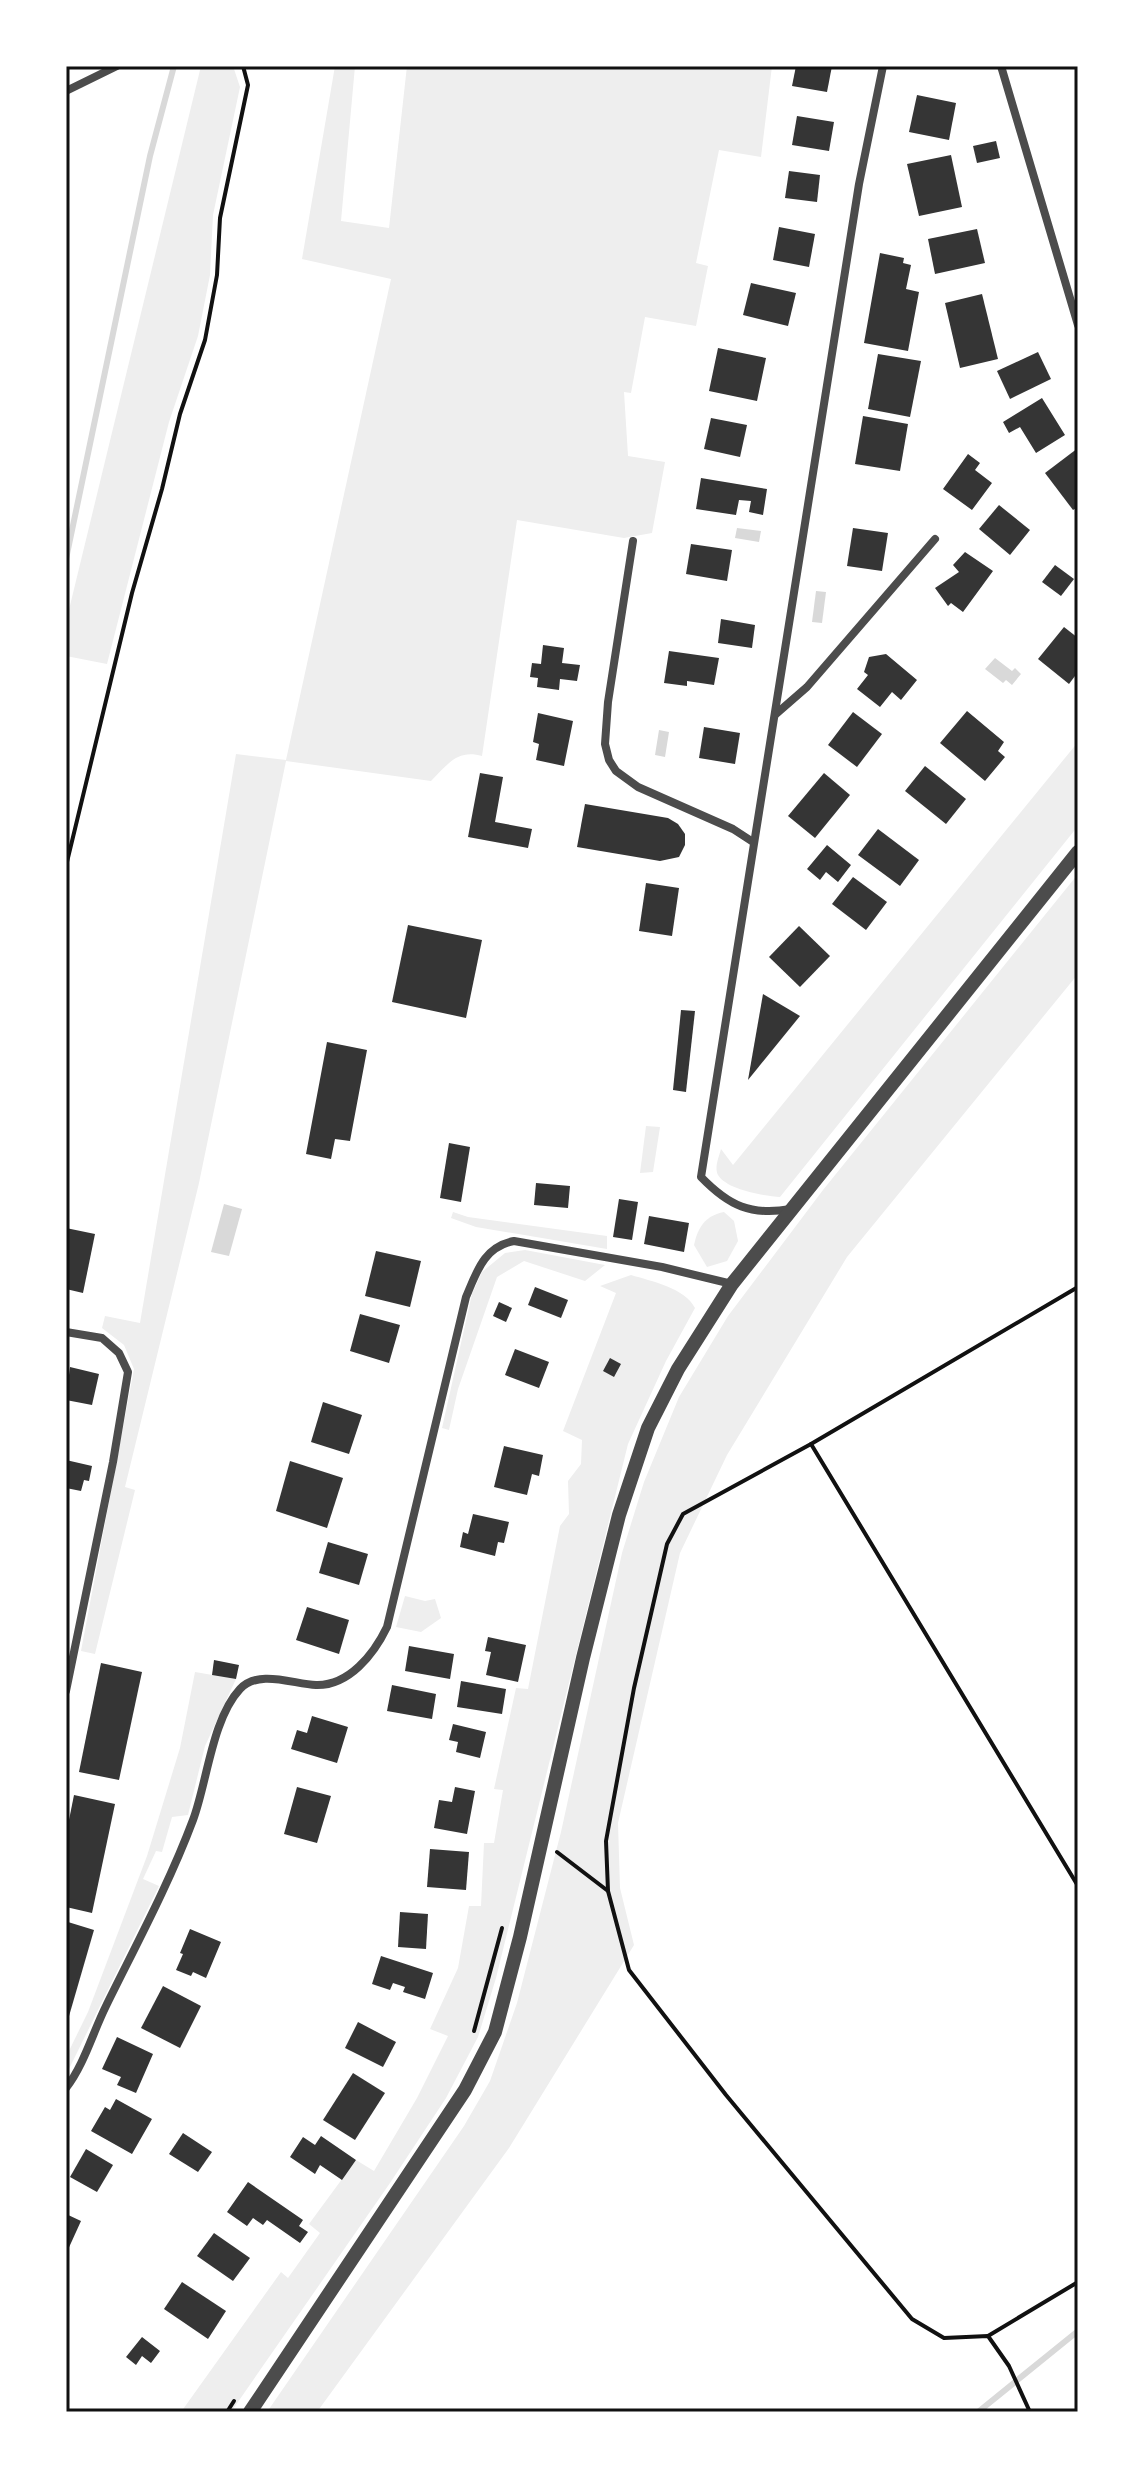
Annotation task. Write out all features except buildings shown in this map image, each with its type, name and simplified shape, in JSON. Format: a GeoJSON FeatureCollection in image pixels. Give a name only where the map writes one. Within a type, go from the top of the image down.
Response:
{"type":"FeatureCollection","features":[{"type":"Feature","properties":{"kind":"street"},"geometry":{"type":"LineString","coordinates":[[66,91],[117,66]]}},
{"type":"Feature","properties":{"kind":"street"},"geometry":{"type":"LineString","coordinates":[[792,1209],[775,1212],[742,1209],[727,1202],[701,1177],[859,184],[883,66]]}},
{"type":"Feature","properties":{"kind":"street"},"geometry":{"type":"LineString","coordinates":[[1001,66],[1078,325]]}},
{"type":"Feature","properties":{"kind":"street"},"geometry":{"type":"LineString","coordinates":[[775,714],[807,687],[935,539]]}},
{"type":"Feature","properties":{"kind":"street"},"geometry":{"type":"LineString","coordinates":[[633,541],[608,702],[605,744],[609,760],[616,771],[638,787],[733,829],[753,842]]}},
{"type":"Feature","properties":{"kind":"street"},"geometry":{"type":"LineString","coordinates":[[250,2412],[398,2193],[483,2060],[504,2001],[587,1643],[632,1472],[648,1428],[678,1369],[732,1284],[1078,852]]}},
{"type":"Feature","properties":{"kind":"street"},"geometry":{"type":"LineString","coordinates":[[66,2088],[165,1888],[195,1817],[212,1746],[240,1688],[256,1680],[277,1679],[318,1685],[342,1679],[364,1662],[387,1627],[466,1297],[487,1253],[499,1244],[514,1241],[662,1267],[732,1284]]}},
{"type":"Feature","properties":{"kind":"street"},"geometry":{"type":"LineString","coordinates":[[66,1332],[102,1338],[119,1353],[128,1372],[113,1462],[66,1691]]}},
{"type":"Feature","properties":{"kind":"path"},"geometry":{"type":"LineString","coordinates":[[66,866],[132,593],[180,414],[205,340],[217,275],[220,218],[248,85],[243,66]]}},
{"type":"Feature","properties":{"kind":"path"},"geometry":{"type":"LineString","coordinates":[[1078,1287],[811,1444],[683,1514],[667,1544],[634,1688],[606,1841],[608,1891],[629,1970],[829,2223],[912,2319],[944,2338],[988,2336],[1078,2282]]}},
{"type":"Feature","properties":{"kind":"path"},"geometry":{"type":"LineString","coordinates":[[811,1444],[1078,1886]]}},
{"type":"Feature","properties":{"kind":"path"},"geometry":{"type":"LineString","coordinates":[[542,1841],[608,1891]]}},
{"type":"Feature","properties":{"kind":"path"},"geometry":{"type":"LineString","coordinates":[[473,2034],[505,1914]]}},
{"type":"Feature","properties":{"kind":"path"},"geometry":{"type":"LineString","coordinates":[[988,2336],[1011,2372],[1030,2412]]}},
{"type":"Feature","properties":{"kind":"path"},"geometry":{"type":"LineString","coordinates":[[227,2412],[234,2401]]}},
{"type":"Feature","properties":{"kind":"shaded area"},"geometry":{"type":"Polygon","coordinates":[[[201,66],[233,66],[240,87],[213,215],[210,275],[198,336],[169,422],[107,664],[66,656],[66,622],[201,66]]]}},
{"type":"Feature","properties":{"kind":"shaded area"},"geometry":{"type":"Polygon","coordinates":[[[335,66],[355,66],[341,221],[389,228],[407,66],[772,66],[761,157],[719,150],[696,263],[708,266],[696,326],[645,317],[631,393],[624,392],[628,456],[665,462],[652,533],[624,538],[517,520],[482,756],[459,757],[431,781],[286,761],[199,1183],[125,1487],[135,1490],[95,1654],[81,1651],[134,1369],[124,1345],[102,1328],[105,1316],[140,1323],[236,754],[286,760],[391,279],[302,259],[335,66]]]}},
{"type":"Feature","properties":{"kind":"shaded area"},"geometry":{"type":"Polygon","coordinates":[[[737,528],[761,531],[759,542],[735,538],[737,528]]]}},
{"type":"Feature","properties":{"kind":"shaded area"},"geometry":{"type":"Polygon","coordinates":[[[816,591],[826,592],[822,623],[812,622],[816,591]]]}},
{"type":"Feature","properties":{"kind":"shaded area"},"geometry":{"type":"Polygon","coordinates":[[[995,658],[1021,674],[1012,685],[1006,680],[1003,683],[985,669],[995,658]]]}},
{"type":"Feature","properties":{"kind":"shaded area"},"geometry":{"type":"Polygon","coordinates":[[[659,730],[669,732],[665,757],[655,755],[659,730]]]}},
{"type":"Feature","properties":{"kind":"shaded area"},"geometry":{"type":"Polygon","coordinates":[[[1078,742],[1078,826],[780,1197],[729,1185],[716,1169],[721,1149],[733,1165],[1078,742]]]}},
{"type":"Feature","properties":{"kind":"shaded area"},"geometry":{"type":"Polygon","coordinates":[[[1078,874],[1078,974],[847,1257],[727,1455],[680,1553],[618,1823],[620,1888],[634,1945],[509,2148],[317,2412],[267,2412],[464,2126],[490,2081],[517,2003],[561,1832],[622,1553],[644,1482],[679,1397],[728,1316],[823,1190],[1078,874]]]}},
{"type":"Feature","properties":{"kind":"shaded area"},"geometry":{"type":"Polygon","coordinates":[[[646,1126],[660,1127],[653,1172],[640,1173],[646,1126]]]}},
{"type":"Feature","properties":{"kind":"shaded area"},"geometry":{"type":"Polygon","coordinates":[[[224,1204],[242,1209],[229,1256],[211,1252],[224,1204]]]}},
{"type":"Feature","properties":{"kind":"shaded area"},"geometry":{"type":"Polygon","coordinates":[[[453,1212],[468,1217],[607,1236],[607,1249],[476,1227],[451,1218],[453,1212]]]}},
{"type":"Feature","properties":{"kind":"shaded area"},"geometry":{"type":"Polygon","coordinates":[[[724,1212],[734,1221],[738,1241],[727,1261],[707,1267],[694,1245],[707,1219],[724,1212]]]}},
{"type":"Feature","properties":{"kind":"shaded area"},"geometry":{"type":"Polygon","coordinates":[[[525,1250],[605,1265],[585,1281],[524,1261],[497,1277],[458,1389],[449,1430],[442,1428],[472,1294],[482,1272],[505,1253],[525,1250]]]}},
{"type":"Feature","properties":{"kind":"shaded area"},"geometry":{"type":"Polygon","coordinates":[[[631,1275],[676,1290],[695,1308],[666,1361],[628,1444],[496,1978],[478,2037],[446,2098],[231,2412],[181,2412],[281,2272],[288,2278],[320,2233],[309,2224],[356,2160],[374,2171],[417,2098],[448,2036],[430,2029],[458,1968],[469,1906],[481,1906],[484,1843],[494,1843],[503,1790],[494,1789],[516,1688],[528,1689],[560,1526],[569,1514],[568,1481],[581,1464],[582,1440],[563,1431],[616,1293],[600,1286],[631,1275]]]}},
{"type":"Feature","properties":{"kind":"shaded area"},"geometry":{"type":"Polygon","coordinates":[[[405,1596],[425,1601],[435,1599],[441,1618],[421,1632],[396,1627],[405,1596]]]}},
{"type":"Feature","properties":{"kind":"shaded area"},"geometry":{"type":"Polygon","coordinates":[[[195,1672],[236,1679],[205,1746],[188,1815],[172,1817],[162,1852],[156,1851],[143,1879],[159,1886],[66,2075],[66,2057],[88,2012],[147,1856],[180,1748],[195,1672]]]}},
{"type":"Feature","properties":{"kind":"waterway"},"geometry":{"type":"LineString","coordinates":[[66,559],[150,156],[174,66]]}},
{"type":"Feature","properties":{"kind":"waterway"},"geometry":{"type":"LineString","coordinates":[[978,2412],[1078,2331]]}}]}
